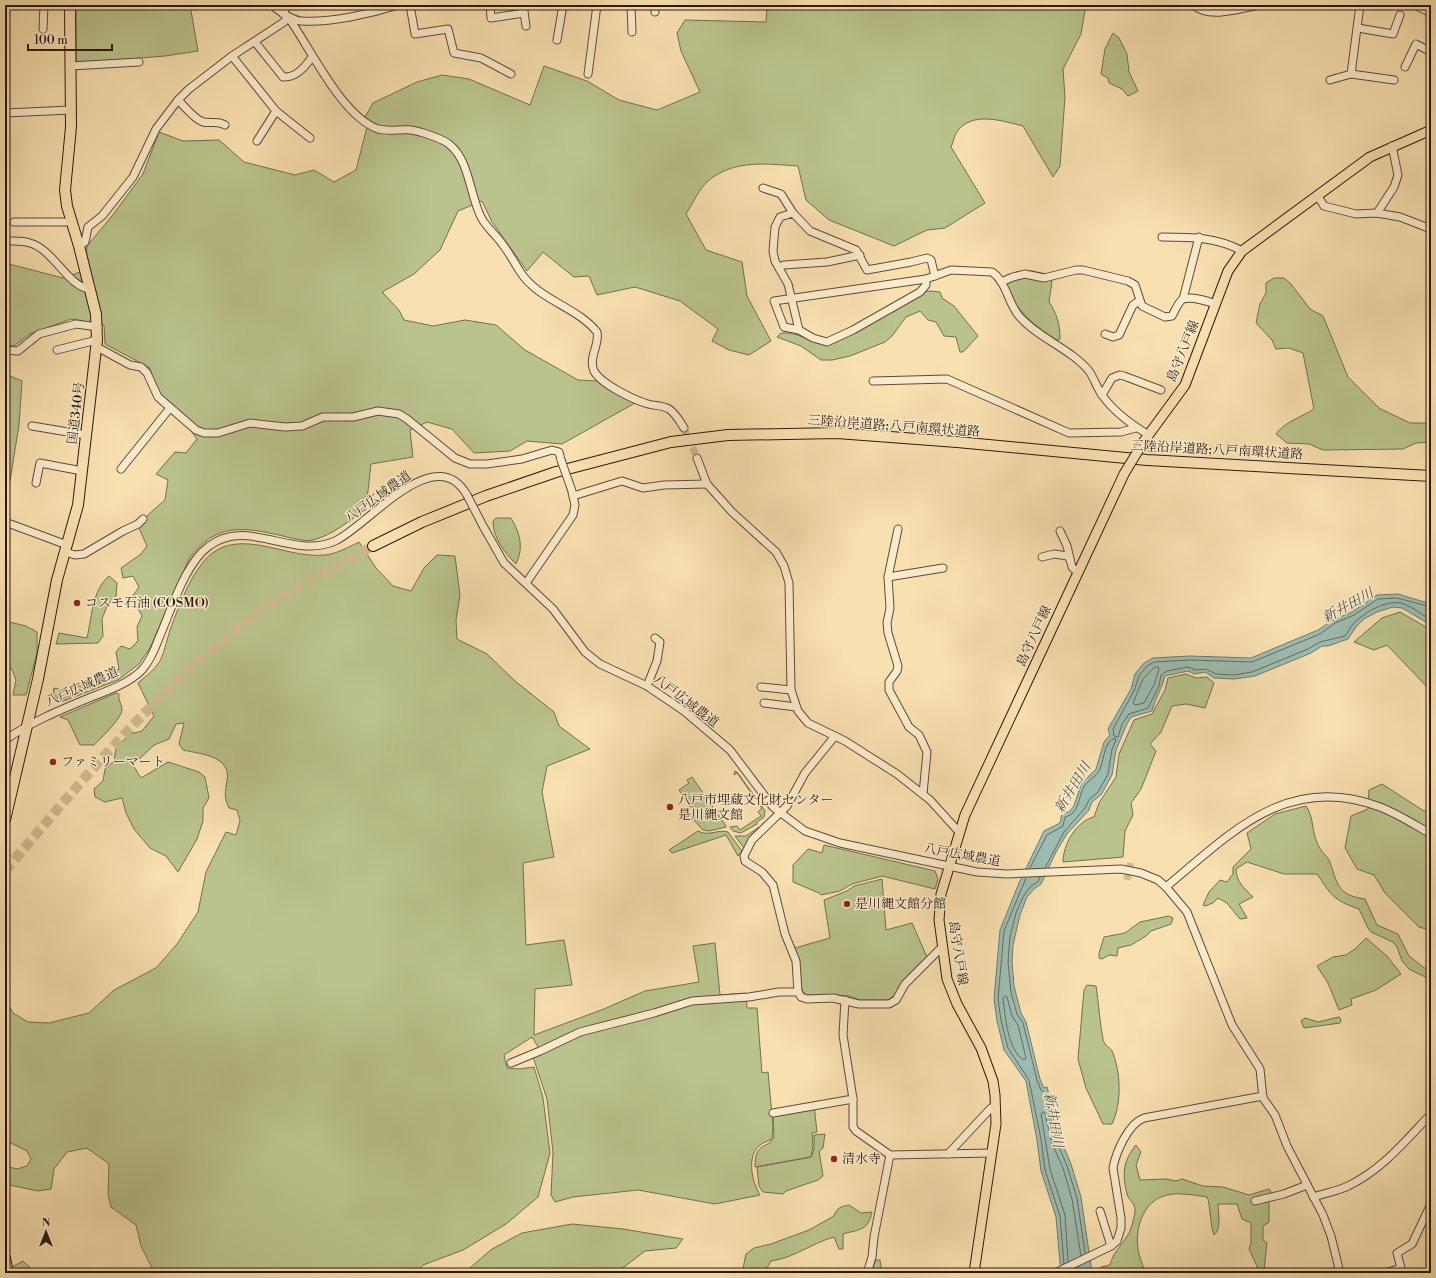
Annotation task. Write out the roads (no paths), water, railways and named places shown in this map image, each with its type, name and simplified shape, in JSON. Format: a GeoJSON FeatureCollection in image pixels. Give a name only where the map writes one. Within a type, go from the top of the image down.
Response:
{"type":"FeatureCollection","features":[{"type":"Feature","properties":{"kind":"highway","name":"国道340号"},"geometry":{"type":"LineString","coordinates":[[5,820],[29,724],[57,580],[74,523],[82,471],[97,344],[98,327],[79,246],[71,222],[65,190],[71,110],[70,5]]}},
{"type":"Feature","properties":{"kind":"highway","name":"三陸沿岸道路;八戸南環状道路"},"geometry":{"type":"LineString","coordinates":[[373,546],[422,522],[486,496],[556,472],[671,442],[728,435],[774,433],[845,433],[1147,460],[1431,476]]}},
{"type":"Feature","properties":{"kind":"highway"},"geometry":{"type":"LineString","coordinates":[[5,1258],[8,1273]]}},
{"type":"Feature","properties":{"kind":"main road","name":"島守八戸線"},"geometry":{"type":"LineString","coordinates":[[974,1273],[992,1153],[996,1107],[993,1081],[988,1065],[981,1048],[952,993],[947,979],[942,947],[939,906],[941,894],[965,815],[1124,474],[1146,438],[1185,385],[1228,271],[1242,251],[1370,157],[1392,146],[1423,135],[1431,130]]}},
{"type":"Feature","properties":{"kind":"street"},"geometry":{"type":"LineString","coordinates":[[43,29],[44,5]]}},
{"type":"Feature","properties":{"kind":"street"},"geometry":{"type":"LineString","coordinates":[[271,5],[286,15],[300,21],[363,14],[398,5]]}},
{"type":"Feature","properties":{"kind":"street"},"geometry":{"type":"LineString","coordinates":[[79,246],[85,242],[88,228],[109,209],[133,177],[156,129],[178,100],[189,89],[232,56],[284,22],[287,5]]}},
{"type":"Feature","properties":{"kind":"street"},"geometry":{"type":"LineString","coordinates":[[363,5],[363,14]]}},
{"type":"Feature","properties":{"kind":"street"},"geometry":{"type":"LineString","coordinates":[[410,5],[415,34],[448,29],[454,52],[481,58],[511,74]]}},
{"type":"Feature","properties":{"kind":"street"},"geometry":{"type":"LineString","coordinates":[[490,5],[492,18],[524,9],[526,26]]}},
{"type":"Feature","properties":{"kind":"street"},"geometry":{"type":"LineString","coordinates":[[557,40],[563,5]]}},
{"type":"Feature","properties":{"kind":"street"},"geometry":{"type":"LineString","coordinates":[[588,74],[597,5]]}},
{"type":"Feature","properties":{"kind":"street"},"geometry":{"type":"LineString","coordinates":[[631,5],[632,32]]}},
{"type":"Feature","properties":{"kind":"street"},"geometry":{"type":"LineString","coordinates":[[1193,5],[1204,12],[1213,12],[1258,5]]}},
{"type":"Feature","properties":{"kind":"street"},"geometry":{"type":"LineString","coordinates":[[1351,74],[1360,5]]}},
{"type":"Feature","properties":{"kind":"street"},"geometry":{"type":"LineString","coordinates":[[1415,5],[1431,13]]}},
{"type":"Feature","properties":{"kind":"street"},"geometry":{"type":"LineString","coordinates":[[286,15],[312,57],[339,95],[362,120],[377,128],[389,131],[411,130],[449,144],[460,158],[483,220],[503,245],[522,275],[530,285],[582,319],[597,332],[598,335],[593,356],[594,371],[604,381],[631,397],[650,405],[667,408],[674,413],[684,428]]}},
{"type":"Feature","properties":{"kind":"street"},"geometry":{"type":"LineString","coordinates":[[1358,28],[1393,34],[1400,15]]}},
{"type":"Feature","properties":{"kind":"street"},"geometry":{"type":"LineString","coordinates":[[255,42],[283,78],[292,76],[306,66],[312,57]]}},
{"type":"Feature","properties":{"kind":"street"},"geometry":{"type":"LineString","coordinates":[[1404,67],[1416,44],[1431,52]]}},
{"type":"Feature","properties":{"kind":"street"},"geometry":{"type":"LineString","coordinates":[[232,56],[276,111],[310,138]]}},
{"type":"Feature","properties":{"kind":"street"},"geometry":{"type":"LineString","coordinates":[[71,66],[139,62]]}},
{"type":"Feature","properties":{"kind":"street"},"geometry":{"type":"LineString","coordinates":[[1330,80],[1351,74],[1394,80]]}},
{"type":"Feature","properties":{"kind":"street"},"geometry":{"type":"LineString","coordinates":[[178,100],[202,121],[218,121],[225,125]]}},
{"type":"Feature","properties":{"kind":"street"},"geometry":{"type":"LineString","coordinates":[[5,113],[71,110]]}},
{"type":"Feature","properties":{"kind":"street"},"geometry":{"type":"LineString","coordinates":[[257,141],[276,111]]}},
{"type":"Feature","properties":{"kind":"street"},"geometry":{"type":"LineString","coordinates":[[1377,213],[1394,187],[1398,175],[1392,146]]}},
{"type":"Feature","properties":{"kind":"street"},"geometry":{"type":"LineString","coordinates":[[762,188],[781,194],[793,213],[810,231],[856,250],[867,270],[927,258],[931,260],[935,276]]}},
{"type":"Feature","properties":{"kind":"street"},"geometry":{"type":"LineString","coordinates":[[1317,195],[1324,206],[1356,214],[1377,213],[1400,217],[1431,229]]}},
{"type":"Feature","properties":{"kind":"street"},"geometry":{"type":"LineString","coordinates":[[793,213],[780,217],[775,227],[773,250],[779,267],[788,284],[799,330]]}},
{"type":"Feature","properties":{"kind":"street"},"geometry":{"type":"LineString","coordinates":[[14,222],[71,222]]}},
{"type":"Feature","properties":{"kind":"street"},"geometry":{"type":"LineString","coordinates":[[1162,236],[1199,238],[1225,243],[1242,251]]}},
{"type":"Feature","properties":{"kind":"street"},"geometry":{"type":"LineString","coordinates":[[1001,282],[1013,276],[1025,274],[1044,278],[1076,270],[1083,270],[1128,280],[1135,285],[1139,301],[1146,308],[1168,317],[1172,316],[1183,299],[1199,238]]}},
{"type":"Feature","properties":{"kind":"street"},"geometry":{"type":"LineString","coordinates":[[5,241],[23,241],[37,246],[45,251],[77,284],[84,289],[90,290]]}},
{"type":"Feature","properties":{"kind":"street"},"geometry":{"type":"LineString","coordinates":[[779,267],[784,265],[827,262],[860,255]]}},
{"type":"Feature","properties":{"kind":"street"},"geometry":{"type":"LineString","coordinates":[[926,279],[926,285],[920,292],[835,339],[822,342],[799,330],[784,327],[774,303],[776,300],[926,279],[951,270],[992,272],[998,276],[1011,305],[1019,316],[1036,332],[1063,349],[1088,371],[1102,395],[1146,438]]}},
{"type":"Feature","properties":{"kind":"street"},"geometry":{"type":"LineString","coordinates":[[1183,299],[1193,299],[1216,304]]}},
{"type":"Feature","properties":{"kind":"street"},"geometry":{"type":"LineString","coordinates":[[1105,334],[1113,337],[1119,335],[1133,305],[1139,301]]}},
{"type":"Feature","properties":{"kind":"street"},"geometry":{"type":"LineString","coordinates":[[5,350],[18,351],[39,334],[76,324],[98,327]]}},
{"type":"Feature","properties":{"kind":"street"},"geometry":{"type":"LineString","coordinates":[[57,350],[97,344],[130,365],[141,367],[147,373],[158,396],[170,408],[196,430],[210,434],[223,432],[250,423],[295,427],[309,424],[323,418],[353,417],[371,412],[385,411],[399,414],[455,458],[470,464],[487,464],[522,459],[552,450],[559,452],[572,494],[574,505],[572,515],[526,583]]}},
{"type":"Feature","properties":{"kind":"street"},"geometry":{"type":"LineString","coordinates":[[1102,395],[1112,378],[1120,375],[1161,390]]}},
{"type":"Feature","properties":{"kind":"street"},"geometry":{"type":"LineString","coordinates":[[873,381],[947,379],[1069,433],[1121,432],[1136,428]]}},
{"type":"Feature","properties":{"kind":"street"},"geometry":{"type":"LineString","coordinates":[[121,469],[170,408]]}},
{"type":"Feature","properties":{"kind":"street"},"geometry":{"type":"LineString","coordinates":[[32,426],[86,434]]}},
{"type":"Feature","properties":{"kind":"street"},"geometry":{"type":"LineString","coordinates":[[697,458],[707,484],[732,512],[776,552],[784,566],[789,583],[791,690],[796,707],[801,716],[808,723],[876,759],[923,794],[959,832]]}},
{"type":"Feature","properties":{"kind":"street"},"geometry":{"type":"LineString","coordinates":[[36,483],[40,463],[82,471]]}},
{"type":"Feature","properties":{"kind":"street","name":"八戸広域農道"},"geometry":{"type":"LineString","coordinates":[[5,740],[29,724],[120,685],[142,670],[154,652],[194,562],[209,546],[218,540],[240,535],[251,536],[292,546],[324,546],[347,534],[407,487],[429,477],[439,476],[456,482],[467,495],[504,563],[553,609],[585,652],[600,664],[646,686],[684,711],[730,750],[764,797],[781,814],[801,829],[827,840],[950,867],[993,874],[1105,869],[1131,870],[1151,876],[1166,887],[1187,912],[1232,1025],[1260,1069],[1263,1096]]}},
{"type":"Feature","properties":{"kind":"street"},"geometry":{"type":"LineString","coordinates":[[572,494],[622,481],[643,488],[664,485],[707,484]]}},
{"type":"Feature","properties":{"kind":"street"},"geometry":{"type":"LineString","coordinates":[[5,522],[66,548],[75,555],[84,554],[138,524],[143,519]]}},
{"type":"Feature","properties":{"kind":"street"},"geometry":{"type":"LineString","coordinates":[[898,530],[888,577],[890,608],[888,633],[898,666],[897,671],[889,682],[889,690],[909,727],[919,735],[927,752],[923,794]]}},
{"type":"Feature","properties":{"kind":"street"},"geometry":{"type":"LineString","coordinates":[[1060,531],[1067,546],[1072,567],[1078,573]]}},
{"type":"Feature","properties":{"kind":"street"},"geometry":{"type":"LineString","coordinates":[[1042,557],[1058,554],[1068,556],[1070,560]]}},
{"type":"Feature","properties":{"kind":"street"},"geometry":{"type":"LineString","coordinates":[[888,577],[942,568]]}},
{"type":"Feature","properties":{"kind":"street"},"geometry":{"type":"LineString","coordinates":[[646,686],[654,672],[659,653],[660,642],[655,638]]}},
{"type":"Feature","properties":{"kind":"street"},"geometry":{"type":"LineString","coordinates":[[761,687],[791,690]]}},
{"type":"Feature","properties":{"kind":"street"},"geometry":{"type":"LineString","coordinates":[[764,703],[796,707]]}},
{"type":"Feature","properties":{"kind":"street"},"geometry":{"type":"LineString","coordinates":[[835,736],[809,767],[781,814],[752,840],[745,852],[744,859],[762,872],[773,885],[782,924],[796,961],[798,992],[801,997],[808,1000],[833,998],[859,1004],[889,1004],[896,1000],[905,984],[942,947]]}},
{"type":"Feature","properties":{"kind":"street"},"geometry":{"type":"LineString","coordinates":[[1166,887],[1250,819],[1280,805],[1297,800],[1312,798],[1336,798],[1368,803],[1381,808],[1431,834]]}},
{"type":"Feature","properties":{"kind":"street"},"geometry":{"type":"LineString","coordinates":[[511,1063],[540,1052],[580,1032],[654,1013],[692,1001],[750,997],[779,992],[798,992]]}},
{"type":"Feature","properties":{"kind":"street"},"geometry":{"type":"LineString","coordinates":[[845,1000],[843,1035],[853,1099],[853,1127],[890,1155],[992,1153]]}},
{"type":"Feature","properties":{"kind":"street"},"geometry":{"type":"LineString","coordinates":[[1055,1273],[1101,1252],[1118,1241],[1122,1228],[1115,1183],[1115,1161],[1134,1124],[1144,1118],[1263,1096],[1275,1115],[1287,1146],[1331,1236],[1340,1273]]}},
{"type":"Feature","properties":{"kind":"street"},"geometry":{"type":"LineString","coordinates":[[773,1113],[853,1099]]}},
{"type":"Feature","properties":{"kind":"street"},"geometry":{"type":"LineString","coordinates":[[948,1154],[991,1108],[996,1107]]}},
{"type":"Feature","properties":{"kind":"street"},"geometry":{"type":"LineString","coordinates":[[1313,1197],[1347,1187],[1367,1177],[1380,1166],[1431,1114]]}},
{"type":"Feature","properties":{"kind":"street"},"geometry":{"type":"LineString","coordinates":[[867,1273],[872,1257],[874,1236],[890,1155]]}},
{"type":"Feature","properties":{"kind":"street"},"geometry":{"type":"LineString","coordinates":[[1255,1201],[1284,1194],[1307,1185]]}},
{"type":"Feature","properties":{"kind":"street"},"geometry":{"type":"LineString","coordinates":[[1384,1273],[1400,1268],[1397,1253],[1412,1244],[1431,1204]]}},
{"type":"Feature","properties":{"kind":"street"},"geometry":{"type":"LineString","coordinates":[[1100,1211],[1111,1246]]}},
{"type":"Feature","properties":{"kind":"water","name":"新井田川"},"geometry":{"type":"Polygon","coordinates":[[[1398,594],[1431,604],[1431,625],[1402,608],[1393,607],[1377,612],[1364,619],[1356,627],[1348,639],[1328,646],[1322,646],[1311,653],[1255,676],[1234,679],[1214,678],[1205,672],[1195,674],[1188,671],[1165,676],[1152,711],[1131,717],[1126,726],[1116,750],[1112,775],[1101,795],[1092,802],[1089,810],[1067,834],[1056,852],[1041,884],[1027,897],[1020,915],[1013,945],[1012,962],[1014,986],[1021,1013],[1026,1022],[1040,1079],[1044,1088],[1047,1087],[1061,1140],[1071,1164],[1081,1197],[1092,1273],[1061,1273],[1056,1217],[1041,1171],[1026,1081],[1004,1050],[997,1021],[994,999],[1000,930],[1019,883],[1044,831],[1060,823],[1062,813],[1069,812],[1074,806],[1081,784],[1096,769],[1104,742],[1110,735],[1108,729],[1131,689],[1135,674],[1144,663],[1153,658],[1190,656],[1251,658],[1318,630],[1333,620],[1352,612],[1377,595],[1398,594]]]}},
{"type":"Feature","properties":{"kind":"tunnel"},"geometry":{"type":"LineString","coordinates":[[684,428],[697,458]]}},
{"type":"Feature","properties":{"kind":"tunnel"},"geometry":{"type":"LineString","coordinates":[[5,871],[115,744],[144,713],[205,656],[237,629],[269,606],[320,575],[373,546]]}},
{"type":"Feature","properties":{"kind":"tunnel"},"geometry":{"type":"LineString","coordinates":[[1127,880],[1131,862]]}},
{"type":"Feature","properties":{"kind":"place","name":"コスモ石油 (COSMO)"},"geometry":{"type":"Point","coordinates":[77,603]}},
{"type":"Feature","properties":{"kind":"place","name":"ファミリーマート"},"geometry":{"type":"Point","coordinates":[53,762]}},
{"type":"Feature","properties":{"kind":"place","name":"八戸市埋蔵文化財センター 是川縄文館"},"geometry":{"type":"Point","coordinates":[670,807]}},
{"type":"Feature","properties":{"kind":"place","name":"是川縄文館分館"},"geometry":{"type":"Point","coordinates":[847,904]}},
{"type":"Feature","properties":{"kind":"place","name":"清水寺"},"geometry":{"type":"Point","coordinates":[834,1159]}}]}
